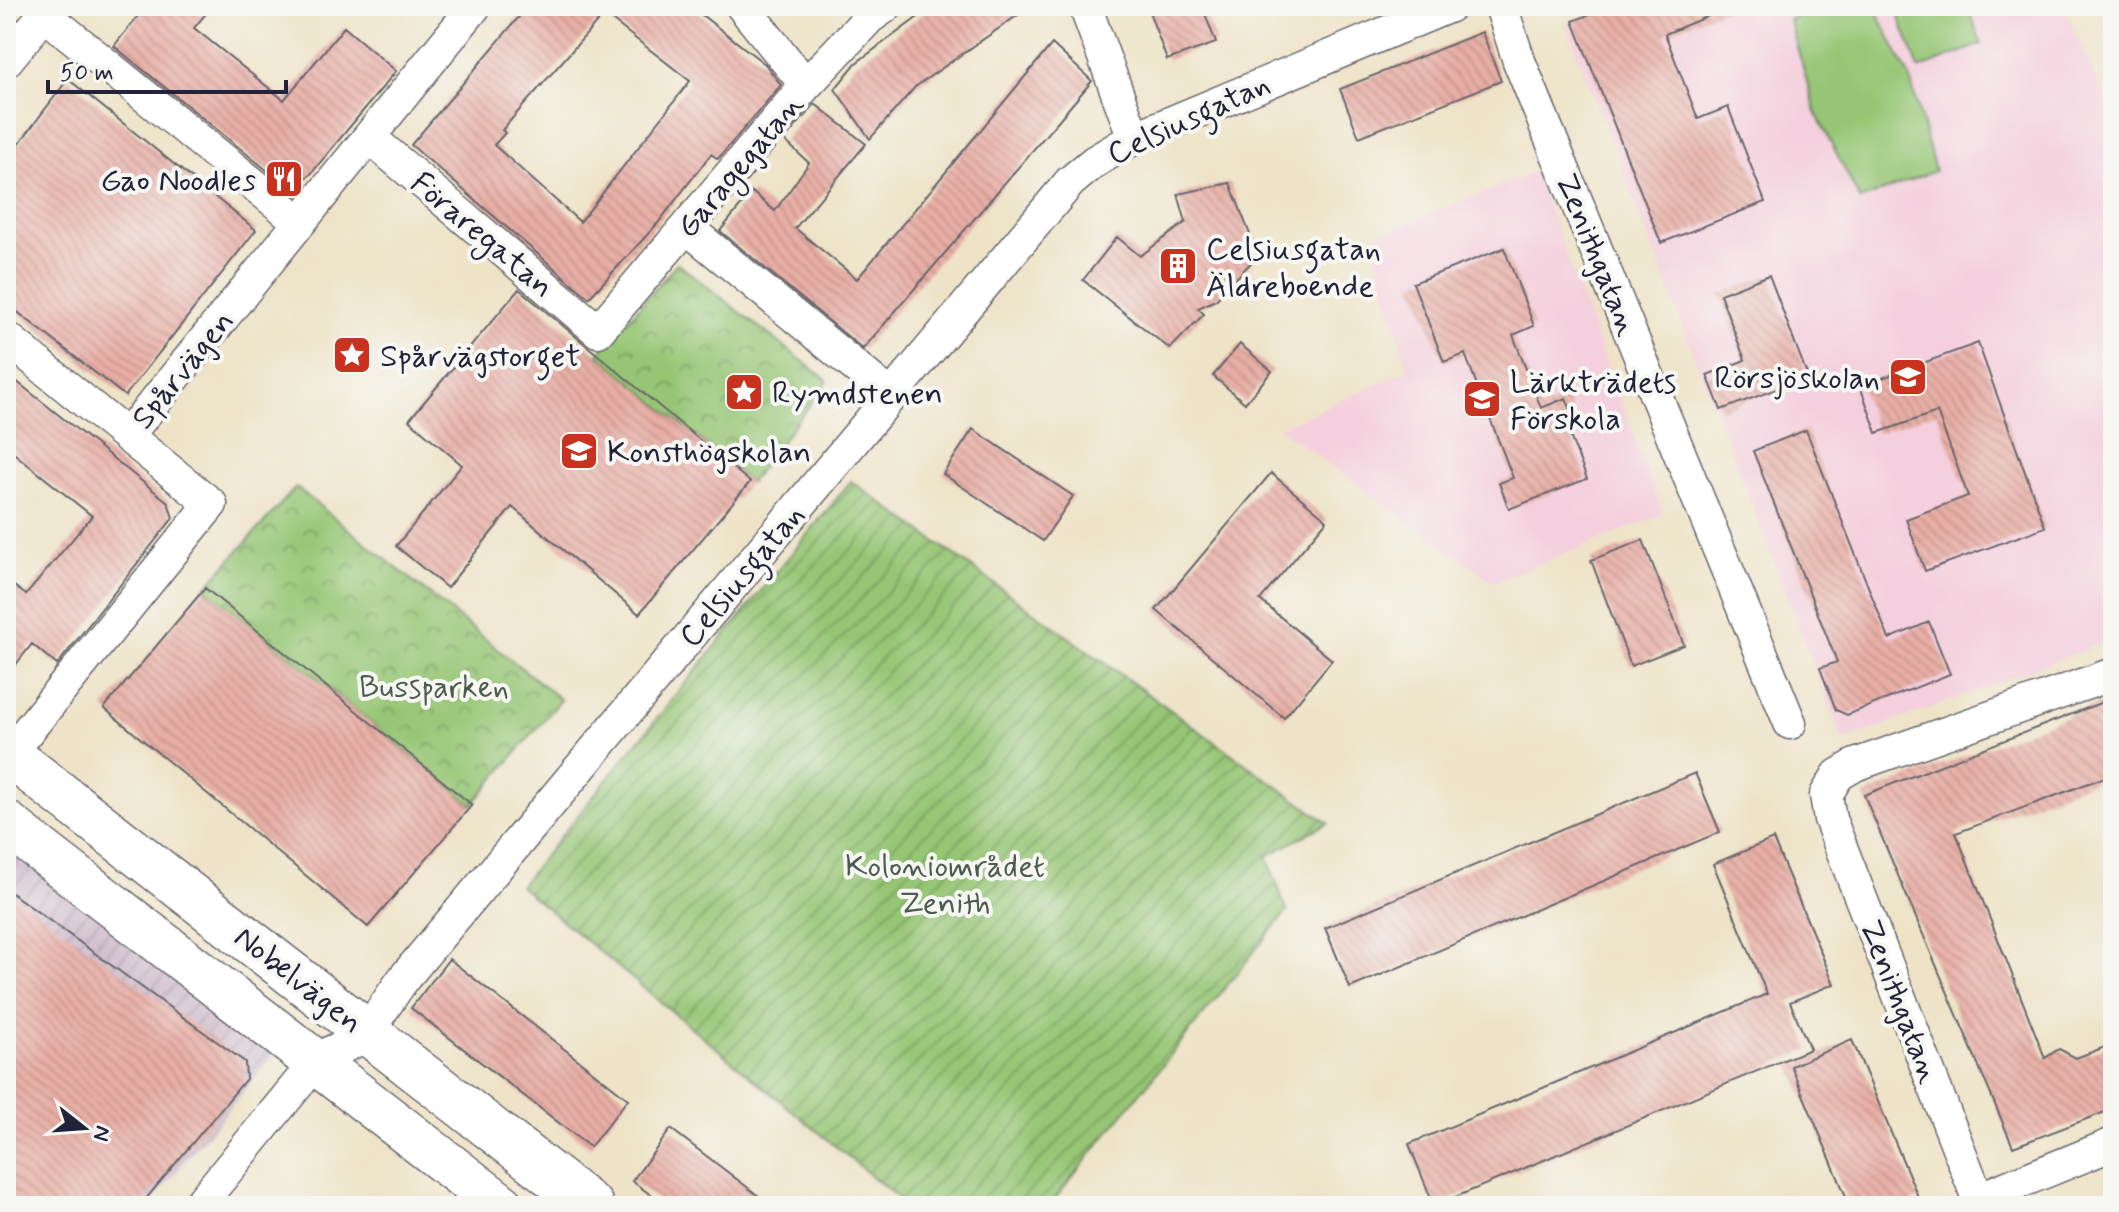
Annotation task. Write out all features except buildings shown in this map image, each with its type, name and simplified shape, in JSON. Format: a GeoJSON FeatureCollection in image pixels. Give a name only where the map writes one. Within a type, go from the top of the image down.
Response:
{"type":"FeatureCollection","features":[{"type":"Feature","properties":{"kind":"main road","name":"Nobelvägen"},"geometry":{"type":"LineString","coordinates":[[8,753],[591,1206]]}},
{"type":"Feature","properties":{"kind":"main road","name":"Nobelvägen"},"geometry":{"type":"LineString","coordinates":[[6,823],[502,1206]]}},
{"type":"Feature","properties":{"kind":"street","name":"Spårvägen"},"geometry":{"type":"LineString","coordinates":[[8,753],[211,504],[127,436],[475,6]]}},
{"type":"Feature","properties":{"kind":"street"},"geometry":{"type":"LineString","coordinates":[[742,6],[806,85]]}},
{"type":"Feature","properties":{"kind":"street","name":"Garagegatan"},"geometry":{"type":"LineString","coordinates":[[598,331],[806,85],[869,18],[886,6]]}},
{"type":"Feature","properties":{"kind":"street"},"geometry":{"type":"LineString","coordinates":[[1085,6],[1134,138]]}},
{"type":"Feature","properties":{"kind":"street","name":"Celsiusgatan"},"geometry":{"type":"LineString","coordinates":[[198,1206],[316,1062],[326,1052],[356,1041],[366,1031],[405,977],[1070,182],[1094,162],[1134,138],[1450,6]]}},
{"type":"Feature","properties":{"kind":"street","name":"Zenithgatan"},"geometry":{"type":"LineString","coordinates":[[1501,6],[1519,61],[1790,723]]}},
{"type":"Feature","properties":{"kind":"street"},"geometry":{"type":"LineString","coordinates":[[6,61],[47,10],[300,222]]}},
{"type":"Feature","properties":{"kind":"street","name":"Föraregatan"},"geometry":{"type":"LineString","coordinates":[[369,137],[598,331]]}},
{"type":"Feature","properties":{"kind":"street"},"geometry":{"type":"LineString","coordinates":[[686,227],[890,395]]}},
{"type":"Feature","properties":{"kind":"street"},"geometry":{"type":"LineString","coordinates":[[6,337],[127,436]]}},
{"type":"Feature","properties":{"kind":"street","name":"Zenithgatan"},"geometry":{"type":"LineString","coordinates":[[1980,1202],[1830,819],[1826,795],[1838,775],[1855,765],[2113,674]]}},
{"type":"Feature","properties":{"kind":"street"},"geometry":{"type":"LineString","coordinates":[[1980,1202],[2113,1144]]}},
{"type":"Feature","properties":{"kind":"shaded area","name":"Rörsjöskolan"},"geometry":{"type":"Polygon","coordinates":[[[1612,6],[2063,6],[2113,116],[2113,639],[1843,741],[1566,24],[1612,6]]]}},
{"type":"Feature","properties":{"kind":"shaded area","name":"Lärkträdets Förskola"},"geometry":{"type":"Polygon","coordinates":[[[1535,172],[1663,515],[1494,582],[1278,428],[1408,370],[1371,238],[1535,172]]]}},
{"type":"Feature","properties":{"kind":"shaded area"},"geometry":{"type":"Polygon","coordinates":[[[6,841],[278,1050],[148,1206],[6,1206],[6,841]]]}},
{"type":"Feature","properties":{"kind":"green space"},"geometry":{"type":"Polygon","coordinates":[[[1823,6],[1874,6],[1910,78],[1935,171],[1860,200],[1816,113],[1789,19],[1823,6]]]}},
{"type":"Feature","properties":{"kind":"green space"},"geometry":{"type":"Polygon","coordinates":[[[1895,6],[1967,6],[1982,44],[1919,69],[1895,6]]]}},
{"type":"Feature","properties":{"kind":"green space"},"geometry":{"type":"Polygon","coordinates":[[[677,263],[828,381],[750,482],[598,354],[677,263]]]}},
{"type":"Feature","properties":{"kind":"green space","name":"Koloniområdet Zenith"},"geometry":{"type":"Polygon","coordinates":[[[851,481],[1328,823],[1267,856],[1287,911],[1049,1206],[908,1206],[520,886],[851,481]]]}},
{"type":"Feature","properties":{"kind":"green space","name":"Bussparken"},"geometry":{"type":"Polygon","coordinates":[[[296,487],[561,700],[472,805],[205,588],[296,487]]]}},
{"type":"Feature","properties":{"kind":"place","name":"Gao Noodles"},"geometry":{"type":"Point","coordinates":[284,179]}},
{"type":"Feature","properties":{"kind":"place","name":"Celsiusgatan Äldreboende"},"geometry":{"type":"Point","coordinates":[1178,266]}},
{"type":"Feature","properties":{"kind":"place","name":"Spårvägstorget"},"geometry":{"type":"Point","coordinates":[352,355]}},
{"type":"Feature","properties":{"kind":"place","name":"Rörsjöskolan"},"geometry":{"type":"Point","coordinates":[1908,377]}},
{"type":"Feature","properties":{"kind":"place","name":"Rymdstenen"},"geometry":{"type":"Point","coordinates":[744,392]}},
{"type":"Feature","properties":{"kind":"place","name":"Lärkträdets Förskola"},"geometry":{"type":"Point","coordinates":[1482,399]}},
{"type":"Feature","properties":{"kind":"place","name":"Konsthögskolan"},"geometry":{"type":"Point","coordinates":[579,451]}}]}
